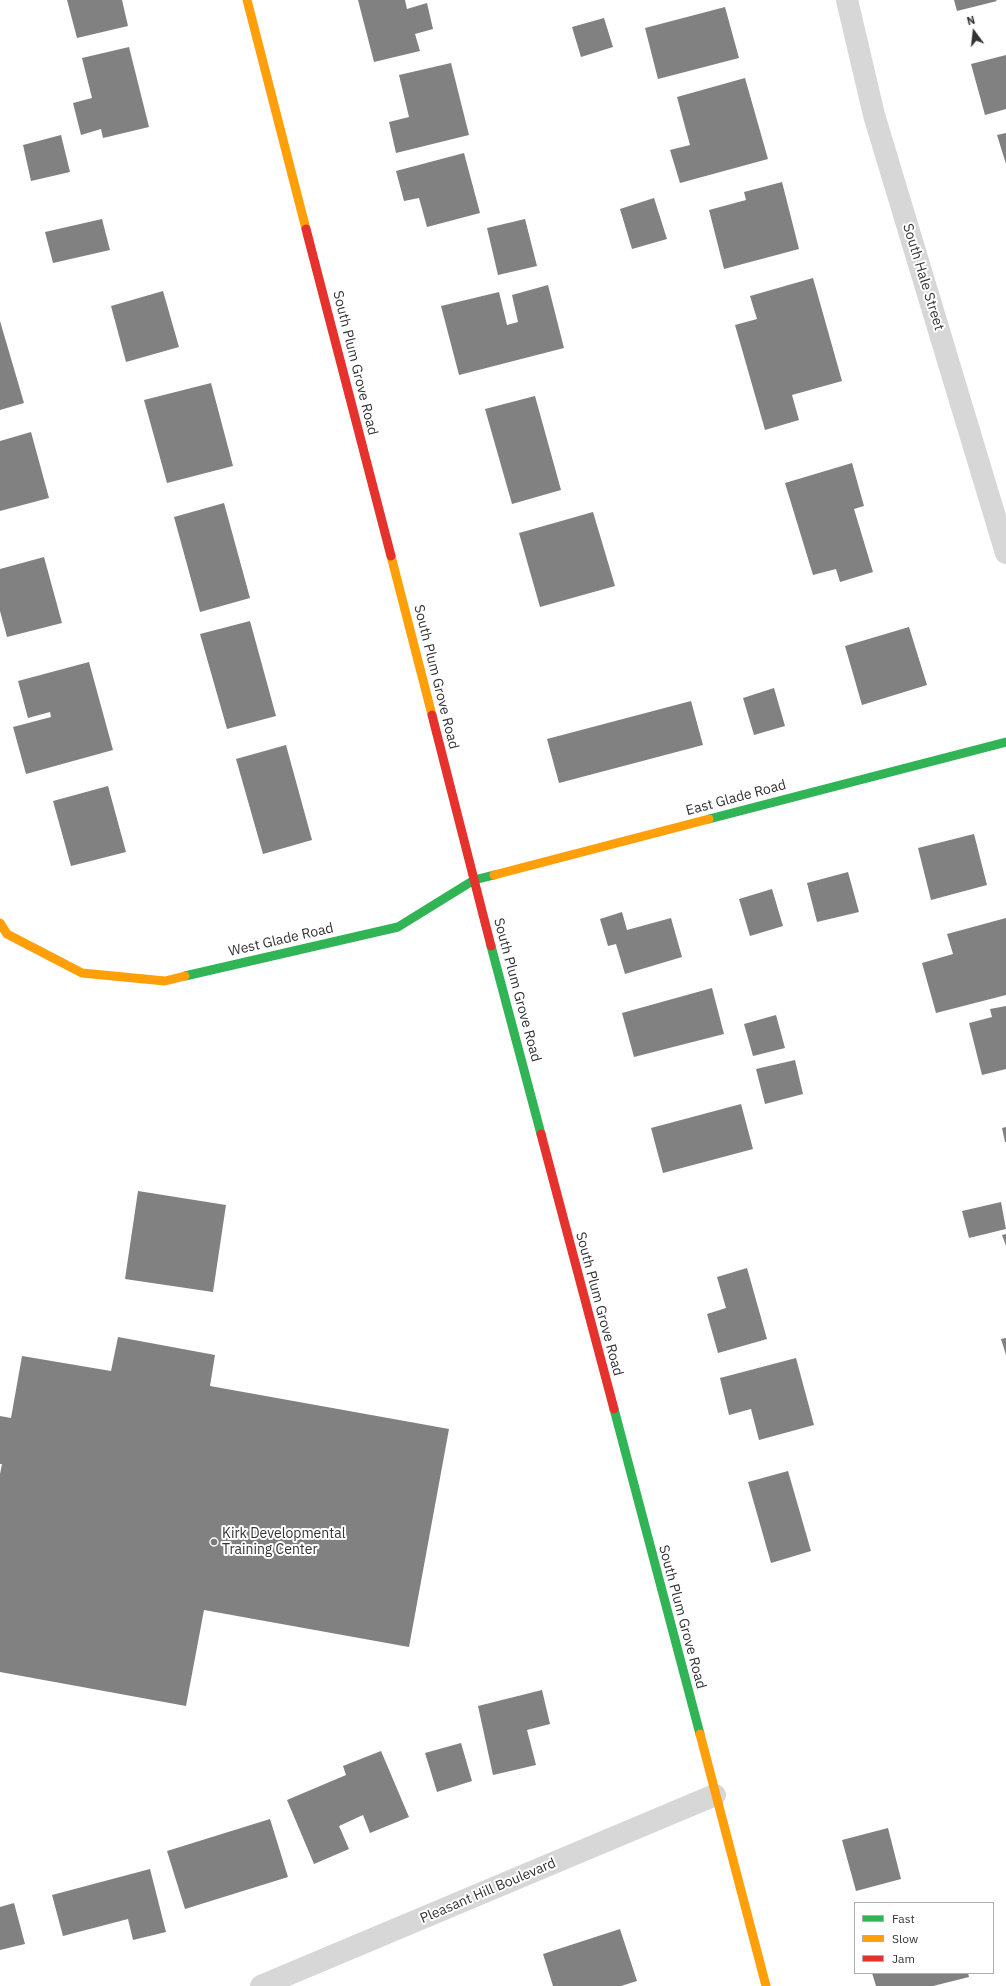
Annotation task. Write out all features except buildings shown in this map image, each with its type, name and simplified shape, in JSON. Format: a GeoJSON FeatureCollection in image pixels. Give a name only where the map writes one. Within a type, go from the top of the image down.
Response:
{"type":"FeatureCollection","features":[{"type":"Feature","properties":{"kind":"main road","name":"South Plum Grove Road"},"geometry":{"type":"LineString","coordinates":[[247,0],[474,880],[766,1986]]}},
{"type":"Feature","properties":{"kind":"main road","name":"East Glade Road"},"geometry":{"type":"LineString","coordinates":[[474,880],[1006,742]]}},
{"type":"Feature","properties":{"kind":"main road","name":"West Glade Road"},"geometry":{"type":"LineString","coordinates":[[0,923],[7,934],[82,973],[165,981],[398,927],[474,880]]}},
{"type":"Feature","properties":{"kind":"street","name":"South Hale Street"},"geometry":{"type":"LineString","coordinates":[[847,0],[874,114],[1006,553]]}},
{"type":"Feature","properties":{"kind":"street","name":"Pleasant Hill Boulevard"},"geometry":{"type":"LineString","coordinates":[[261,1986],[715,1795]]}},
{"type":"Feature","properties":{"kind":"traffic: fast"},"geometry":{"type":"LineString","coordinates":[[709,819],[1006,742]]}},
{"type":"Feature","properties":{"kind":"traffic: fast"},"geometry":{"type":"LineString","coordinates":[[185,976],[398,927],[474,880],[494,875]]}},
{"type":"Feature","properties":{"kind":"traffic: fast"},"geometry":{"type":"LineString","coordinates":[[491,946],[541,1134]]}},
{"type":"Feature","properties":{"kind":"traffic: fast"},"geometry":{"type":"LineString","coordinates":[[614,1409],[700,1734]]}},
{"type":"Feature","properties":{"kind":"traffic: slow"},"geometry":{"type":"LineString","coordinates":[[247,0],[306,229]]}},
{"type":"Feature","properties":{"kind":"traffic: slow"},"geometry":{"type":"LineString","coordinates":[[391,556],[432,715]]}},
{"type":"Feature","properties":{"kind":"traffic: slow"},"geometry":{"type":"LineString","coordinates":[[494,875],[709,819]]}},
{"type":"Feature","properties":{"kind":"traffic: slow"},"geometry":{"type":"LineString","coordinates":[[0,923],[7,934],[82,973],[165,981],[185,976]]}},
{"type":"Feature","properties":{"kind":"traffic: slow"},"geometry":{"type":"LineString","coordinates":[[700,1734],[766,1986]]}},
{"type":"Feature","properties":{"kind":"traffic: jam"},"geometry":{"type":"LineString","coordinates":[[306,229],[391,556]]}},
{"type":"Feature","properties":{"kind":"traffic: jam"},"geometry":{"type":"LineString","coordinates":[[432,715],[491,946]]}},
{"type":"Feature","properties":{"kind":"traffic: jam"},"geometry":{"type":"LineString","coordinates":[[541,1134],[614,1409]]}},
{"type":"Feature","properties":{"kind":"place","name":"Kirk Developmental Training Center"},"geometry":{"type":"Point","coordinates":[214,1542]}}]}
